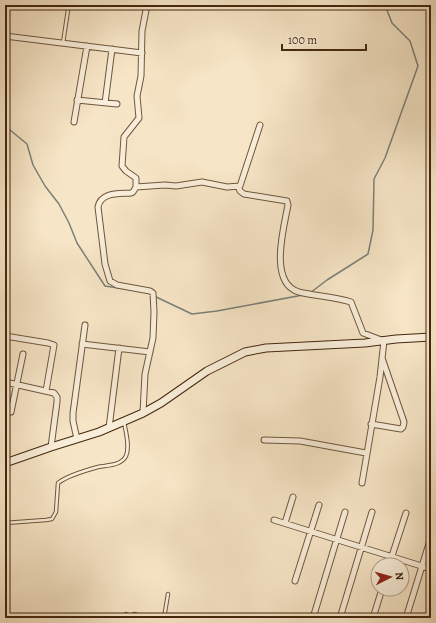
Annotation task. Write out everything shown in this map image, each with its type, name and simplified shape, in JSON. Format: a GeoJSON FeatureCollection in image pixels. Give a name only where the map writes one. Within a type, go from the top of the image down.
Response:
{"type":"FeatureCollection","features":[{"type":"Feature","properties":{"kind":"main road"},"geometry":{"type":"LineString","coordinates":[[5,463],[109,428],[142,413],[160,403],[207,371],[245,352],[266,348],[365,344],[431,337]]}},
{"type":"Feature","properties":{"kind":"street"},"geometry":{"type":"LineString","coordinates":[[142,413],[145,374],[154,325],[153,293],[150,291],[116,285],[110,281],[105,264],[98,204],[103,197],[107,195],[130,193],[133,192],[136,187],[136,178],[122,166],[124,137],[139,118],[137,96],[141,76],[142,31],[147,5]]}},
{"type":"Feature","properties":{"kind":"street"},"geometry":{"type":"LineString","coordinates":[[146,11],[151,5]]}},
{"type":"Feature","properties":{"kind":"street"},"geometry":{"type":"LineString","coordinates":[[6,36],[142,53]]}},
{"type":"Feature","properties":{"kind":"street"},"geometry":{"type":"LineString","coordinates":[[74,122],[86,46]]}},
{"type":"Feature","properties":{"kind":"street"},"geometry":{"type":"LineString","coordinates":[[105,103],[112,49]]}},
{"type":"Feature","properties":{"kind":"street"},"geometry":{"type":"LineString","coordinates":[[77,100],[117,104]]}},
{"type":"Feature","properties":{"kind":"street"},"geometry":{"type":"LineString","coordinates":[[136,187],[165,185],[176,186],[202,182],[227,187],[238,186],[242,184],[260,125]]}},
{"type":"Feature","properties":{"kind":"street"},"geometry":{"type":"LineString","coordinates":[[238,186],[244,194],[287,201],[288,205],[281,240],[280,265],[283,276],[290,286],[299,292],[351,302],[363,332],[384,341],[362,483]]}},
{"type":"Feature","properties":{"kind":"street"},"geometry":{"type":"LineString","coordinates":[[77,439],[72,421],[85,325]]}},
{"type":"Feature","properties":{"kind":"street"},"geometry":{"type":"LineString","coordinates":[[5,336],[54,345],[46,391]]}},
{"type":"Feature","properties":{"kind":"street"},"geometry":{"type":"LineString","coordinates":[[82,344],[150,352]]}},
{"type":"Feature","properties":{"kind":"street"},"geometry":{"type":"LineString","coordinates":[[109,428],[118,348]]}},
{"type":"Feature","properties":{"kind":"street"},"geometry":{"type":"LineString","coordinates":[[11,412],[23,354]]}},
{"type":"Feature","properties":{"kind":"street"},"geometry":{"type":"LineString","coordinates":[[371,424],[401,429],[404,422],[382,358]]}},
{"type":"Feature","properties":{"kind":"street"},"geometry":{"type":"LineString","coordinates":[[5,382],[54,393],[57,397],[51,447]]}},
{"type":"Feature","properties":{"kind":"street"},"geometry":{"type":"LineString","coordinates":[[264,440],[300,441],[366,453]]}},
{"type":"Feature","properties":{"kind":"street"},"geometry":{"type":"LineString","coordinates":[[285,523],[293,497]]}},
{"type":"Feature","properties":{"kind":"street"},"geometry":{"type":"LineString","coordinates":[[295,581],[319,505]]}},
{"type":"Feature","properties":{"kind":"street"},"geometry":{"type":"LineString","coordinates":[[313,618],[345,512]]}},
{"type":"Feature","properties":{"kind":"street"},"geometry":{"type":"LineString","coordinates":[[340,618],[372,512]]}},
{"type":"Feature","properties":{"kind":"street"},"geometry":{"type":"LineString","coordinates":[[274,520],[391,557],[406,513]]}},
{"type":"Feature","properties":{"kind":"street"},"geometry":{"type":"LineString","coordinates":[[406,618],[431,537]]}},
{"type":"Feature","properties":{"kind":"street"},"geometry":{"type":"LineString","coordinates":[[410,563],[431,569]]}},
{"type":"Feature","properties":{"kind":"street"},"geometry":{"type":"LineString","coordinates":[[373,618],[380,597]]}},
{"type":"Feature","properties":{"kind":"lane"},"geometry":{"type":"LineString","coordinates":[[63,43],[68,10],[66,5]]}},
{"type":"Feature","properties":{"kind":"lane"},"geometry":{"type":"LineString","coordinates":[[5,51],[6,36]]}},
{"type":"Feature","properties":{"kind":"lane"},"geometry":{"type":"LineString","coordinates":[[5,523],[52,519],[56,512],[58,483],[98,467],[122,461],[127,454],[124,421]]}},
{"type":"Feature","properties":{"kind":"lane"},"geometry":{"type":"LineString","coordinates":[[164,618],[168,594]]}},
{"type":"Feature","properties":{"kind":"lane"},"geometry":{"type":"LineString","coordinates":[[120,618],[126,614]]}},
{"type":"Feature","properties":{"kind":"lane"},"geometry":{"type":"LineString","coordinates":[[134,614],[142,618]]}},
{"type":"Feature","properties":{"kind":"waterway"},"geometry":{"type":"LineString","coordinates":[[310,293],[327,280],[368,254],[373,230],[374,179],[385,158],[418,66],[410,41],[392,23],[385,5]]}},
{"type":"Feature","properties":{"kind":"waterway"},"geometry":{"type":"LineString","coordinates":[[5,129],[10,130],[27,144],[33,165],[45,186],[59,204],[77,243],[105,286],[132,290]]}},
{"type":"Feature","properties":{"kind":"waterway"},"geometry":{"type":"LineString","coordinates":[[154,296],[192,314],[217,311],[303,295]]}}]}
